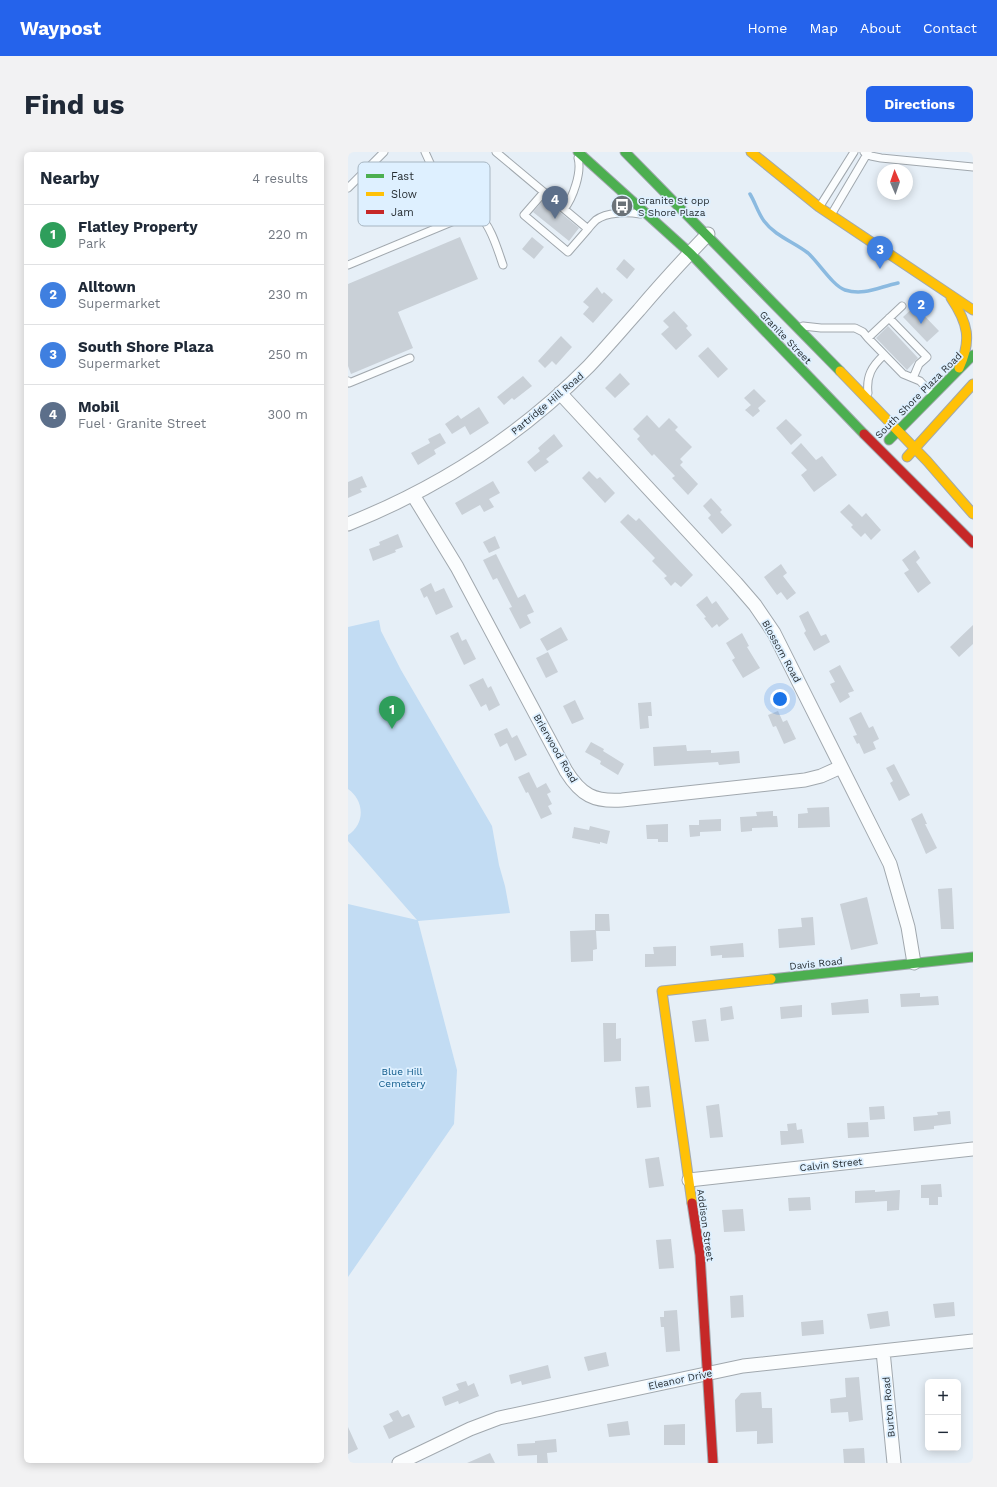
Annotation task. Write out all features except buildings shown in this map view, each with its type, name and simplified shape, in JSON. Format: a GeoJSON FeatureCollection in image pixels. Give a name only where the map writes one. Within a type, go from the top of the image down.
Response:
{"type":"FeatureCollection","features":[{"type":"Feature","properties":{"kind":"street","name":"Granite Street"},"geometry":{"type":"LineString","coordinates":[[577,152],[690,253],[879,450],[973,543]]}},
{"type":"Feature","properties":{"kind":"street","name":"Granite Street"},"geometry":{"type":"LineString","coordinates":[[625,152],[708,234],[870,401],[973,514]]}},
{"type":"Feature","properties":{"kind":"street"},"geometry":{"type":"LineString","coordinates":[[753,153],[819,207],[973,310]]}},
{"type":"Feature","properties":{"kind":"street","name":"Partridge Hill Road"},"geometry":{"type":"LineString","coordinates":[[348,524],[413,495],[458,469],[489,449],[532,417],[560,393],[601,353],[708,234]]}},
{"type":"Feature","properties":{"kind":"street"},"geometry":{"type":"LineString","coordinates":[[948,294],[963,317],[968,335],[964,356],[957,372]]}},
{"type":"Feature","properties":{"kind":"street","name":"South Shore Plaza Road"},"geometry":{"type":"LineString","coordinates":[[879,450],[973,355]]}},
{"type":"Feature","properties":{"kind":"street"},"geometry":{"type":"LineString","coordinates":[[897,467],[973,384]]}},
{"type":"Feature","properties":{"kind":"street","name":"Blossom Road"},"geometry":{"type":"LineString","coordinates":[[560,393],[755,606],[779,642],[891,869],[908,927],[914,963]]}},
{"type":"Feature","properties":{"kind":"street","name":"Brierwood Road"},"geometry":{"type":"LineString","coordinates":[[413,495],[457,567],[566,771],[575,784],[585,794],[598,799],[622,800],[805,780],[821,776],[841,767]]}},
{"type":"Feature","properties":{"kind":"street","name":"Davis Road"},"geometry":{"type":"LineString","coordinates":[[662,991],[973,957]]}},
{"type":"Feature","properties":{"kind":"street","name":"Addison Street"},"geometry":{"type":"LineString","coordinates":[[662,991],[700,1255],[713,1463]]}},
{"type":"Feature","properties":{"kind":"street","name":"Calvin Street"},"geometry":{"type":"LineString","coordinates":[[689,1180],[973,1149]]}},
{"type":"Feature","properties":{"kind":"street","name":"Eleanor Drive"},"geometry":{"type":"LineString","coordinates":[[399,1463],[470,1429],[499,1418],[708,1373],[758,1364],[973,1341]]}},
{"type":"Feature","properties":{"kind":"street","name":"Burton Road"},"geometry":{"type":"LineString","coordinates":[[883,1351],[894,1463]]}},
{"type":"Feature","properties":{"kind":"lane"},"geometry":{"type":"LineString","coordinates":[[374,162],[384,152]]}},
{"type":"Feature","properties":{"kind":"lane"},"geometry":{"type":"LineString","coordinates":[[425,152],[430,162]]}},
{"type":"Feature","properties":{"kind":"lane"},"geometry":{"type":"LineString","coordinates":[[496,152],[588,229]]}},
{"type":"Feature","properties":{"kind":"lane"},"geometry":{"type":"LineString","coordinates":[[564,209],[572,196],[579,171],[577,152]]}},
{"type":"Feature","properties":{"kind":"lane"},"geometry":{"type":"LineString","coordinates":[[819,207],[854,152]]}},
{"type":"Feature","properties":{"kind":"lane"},"geometry":{"type":"LineString","coordinates":[[831,215],[866,153],[881,158],[973,167]]}},
{"type":"Feature","properties":{"kind":"lane"},"geometry":{"type":"LineString","coordinates":[[348,188],[358,178]]}},
{"type":"Feature","properties":{"kind":"lane"},"geometry":{"type":"LineString","coordinates":[[544,192],[524,215],[568,252],[597,219],[632,213],[650,216]]}},
{"type":"Feature","properties":{"kind":"lane"},"geometry":{"type":"LineString","coordinates":[[348,265],[442,226]]}},
{"type":"Feature","properties":{"kind":"lane"},"geometry":{"type":"LineString","coordinates":[[487,226],[503,265]]}},
{"type":"Feature","properties":{"kind":"lane"},"geometry":{"type":"LineString","coordinates":[[868,338],[902,306]]}},
{"type":"Feature","properties":{"kind":"lane"},"geometry":{"type":"LineString","coordinates":[[889,318],[927,357],[916,368],[913,378]]}},
{"type":"Feature","properties":{"kind":"lane"},"geometry":{"type":"LineString","coordinates":[[794,323],[808,327],[855,328],[863,332],[906,376],[920,382],[934,395]]}},
{"type":"Feature","properties":{"kind":"lane"},"geometry":{"type":"LineString","coordinates":[[870,401],[867,385],[869,376],[875,364],[884,355]]}},
{"type":"Feature","properties":{"kind":"lane"},"geometry":{"type":"LineString","coordinates":[[348,381],[349,383],[410,358]]}},
{"type":"Feature","properties":{"kind":"green space","name":"Blue Hill Cemetery"},"geometry":{"type":"Polygon","coordinates":[[[379,620],[381,631],[401,670],[492,826],[510,913],[418,921],[457,1070],[454,1124],[348,1277],[348,904],[417,920],[348,841],[348,835],[358,825],[361,812],[358,800],[348,789],[348,627],[379,620]]]}},
{"type":"Feature","properties":{"kind":"waterway"},"geometry":{"type":"LineString","coordinates":[[750,194],[762,218],[768,226],[779,235],[808,253],[840,288],[852,292],[859,292],[898,283]]}},
{"type":"Feature","properties":{"kind":"traffic: fast"},"geometry":{"type":"LineString","coordinates":[[578,152],[690,253],[864,434]]}},
{"type":"Feature","properties":{"kind":"traffic: fast"},"geometry":{"type":"LineString","coordinates":[[625,152],[840,371]]}},
{"type":"Feature","properties":{"kind":"traffic: fast"},"geometry":{"type":"LineString","coordinates":[[889,440],[973,355]]}},
{"type":"Feature","properties":{"kind":"traffic: fast"},"geometry":{"type":"LineString","coordinates":[[771,979],[973,957]]}},
{"type":"Feature","properties":{"kind":"traffic: slow"},"geometry":{"type":"LineString","coordinates":[[751,152],[819,207],[973,310]]}},
{"type":"Feature","properties":{"kind":"traffic: slow"},"geometry":{"type":"LineString","coordinates":[[951,298],[961,316],[967,340],[966,349],[959,368]]}},
{"type":"Feature","properties":{"kind":"traffic: slow"},"geometry":{"type":"LineString","coordinates":[[840,371],[927,461],[973,514]]}},
{"type":"Feature","properties":{"kind":"traffic: slow"},"geometry":{"type":"LineString","coordinates":[[907,457],[973,384]]}},
{"type":"Feature","properties":{"kind":"traffic: slow"},"geometry":{"type":"LineString","coordinates":[[692,1203],[662,991],[771,979]]}},
{"type":"Feature","properties":{"kind":"traffic: jam"},"geometry":{"type":"LineString","coordinates":[[864,434],[973,543]]}},
{"type":"Feature","properties":{"kind":"traffic: jam"},"geometry":{"type":"LineString","coordinates":[[692,1203],[700,1255],[713,1463]]}},
{"type":"Feature","properties":{"kind":"place","name":"Granite St opp S Shore Plaza"},"geometry":{"type":"Point","coordinates":[622,206]}},
{"type":"Feature","properties":{"kind":"place","name":"Mobil"},"geometry":{"type":"Point","coordinates":[555,219]}},
{"type":"Feature","properties":{"kind":"place","name":"South Shore Plaza"},"geometry":{"type":"Point","coordinates":[880,269]}},
{"type":"Feature","properties":{"kind":"place","name":"Alltown"},"geometry":{"type":"Point","coordinates":[921,324]}},
{"type":"Feature","properties":{"kind":"place","name":"Flatley Property"},"geometry":{"type":"Point","coordinates":[392,729]}}]}
